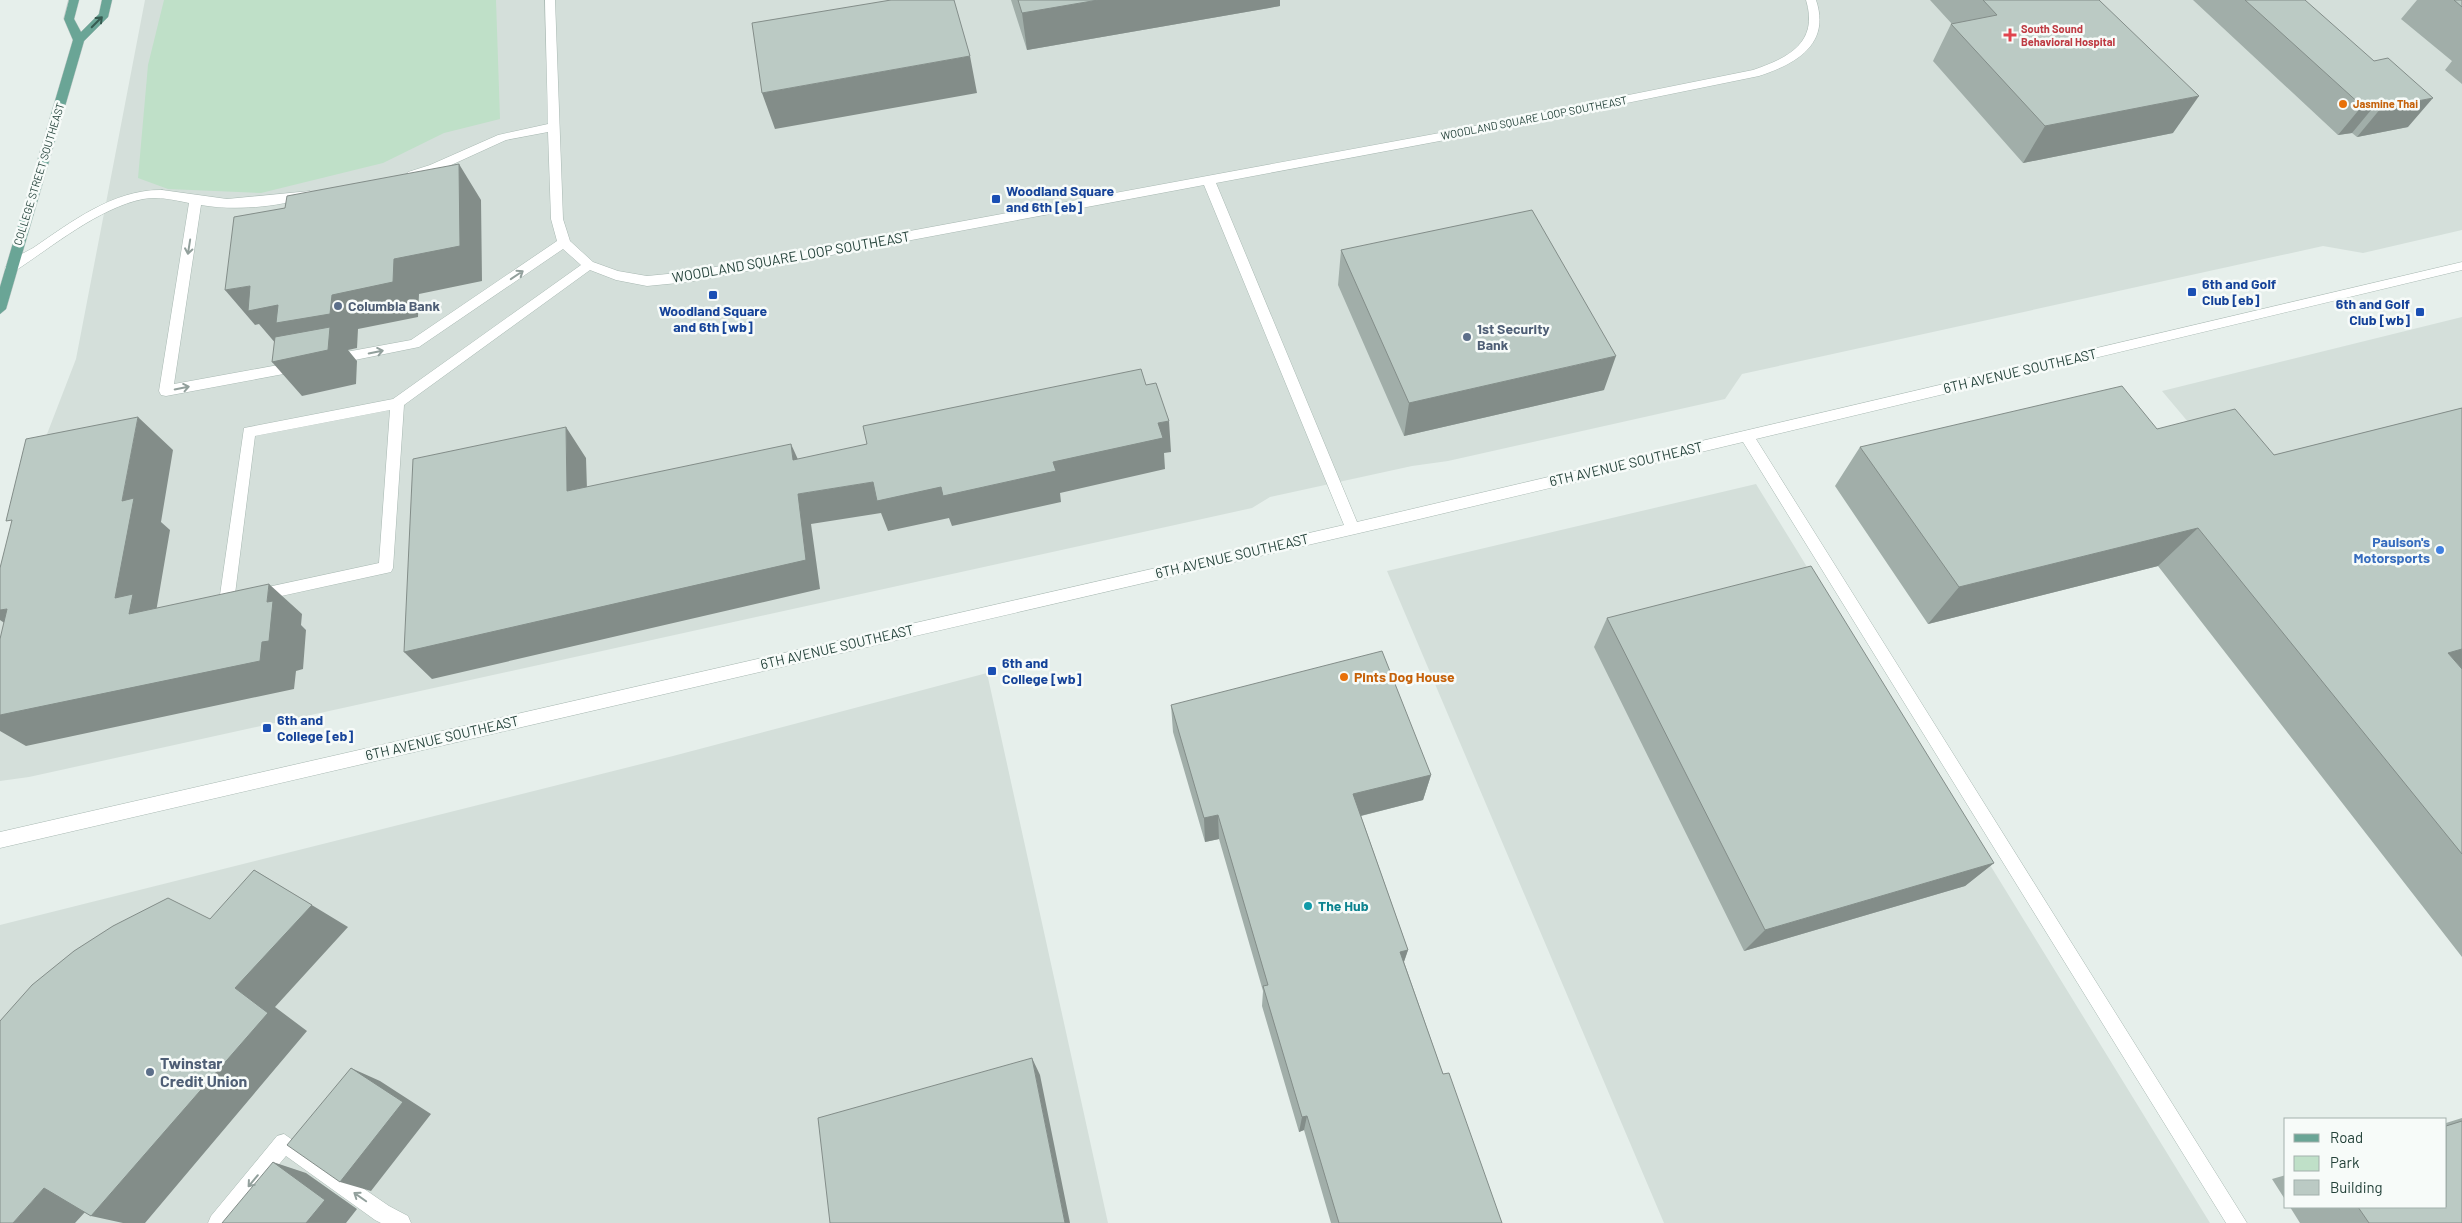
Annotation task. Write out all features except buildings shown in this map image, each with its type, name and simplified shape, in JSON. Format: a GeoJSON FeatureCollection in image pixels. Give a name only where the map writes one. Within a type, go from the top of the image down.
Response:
{"type":"FeatureCollection","features":[{"type":"Feature","properties":{"kind":"main road"},"geometry":{"type":"LineString","coordinates":[[74,0],[69,19],[79,40]]}},
{"type":"Feature","properties":{"kind":"main road","name":"COLLEGE STREET SOUTHEAST"},"geometry":{"type":"LineString","coordinates":[[0,309],[79,40],[104,15],[108,0]]}},
{"type":"Feature","properties":{"kind":"street"},"geometry":{"type":"LineString","coordinates":[[196,199],[166,391],[414,344],[564,243],[557,219],[550,0]]}},
{"type":"Feature","properties":{"kind":"street","name":"WOODLAND SQUARE LOOP SOUTHEAST"},"geometry":{"type":"LineString","coordinates":[[564,243],[589,265],[616,275],[648,281],[688,277],[1445,136],[1755,73],[1792,58],[1810,41],[1815,10],[1811,0]]}},
{"type":"Feature","properties":{"kind":"street"},"geometry":{"type":"LineString","coordinates":[[397,178],[424,172],[515,132],[553,127]]}},
{"type":"Feature","properties":{"kind":"street"},"geometry":{"type":"LineString","coordinates":[[1208,179],[1352,528]]}},
{"type":"Feature","properties":{"kind":"street"},"geometry":{"type":"LineString","coordinates":[[11,268],[120,202],[144,195],[173,195],[214,203],[240,204],[322,192]]}},
{"type":"Feature","properties":{"kind":"street"},"geometry":{"type":"LineString","coordinates":[[397,403],[386,568],[226,602],[249,432],[397,403],[589,265]]}},
{"type":"Feature","properties":{"kind":"street","name":"6TH AVENUE SOUTHEAST"},"geometry":{"type":"LineString","coordinates":[[0,840],[1747,436],[2462,266]]}},
{"type":"Feature","properties":{"kind":"street"},"geometry":{"type":"LineString","coordinates":[[1747,436],[2237,1223]]}},
{"type":"Feature","properties":{"kind":"street"},"geometry":{"type":"LineString","coordinates":[[218,1223],[284,1143],[382,1212],[401,1223]]}},
{"type":"Feature","properties":{"kind":"shaded area"},"geometry":{"type":"Polygon","coordinates":[[[145,0],[2462,0],[2462,230],[2363,253],[2323,246],[1742,374],[1725,399],[1448,461],[1412,466],[1270,497],[1252,508],[29,777],[0,781],[0,609],[42,447],[76,359],[145,0]]]}},
{"type":"Feature","properties":{"kind":"shaded area"},"geometry":{"type":"Polygon","coordinates":[[[2462,317],[2462,747],[2162,391],[2462,317]]]}},
{"type":"Feature","properties":{"kind":"shaded area"},"geometry":{"type":"Polygon","coordinates":[[[1756,484],[2210,1223],[1664,1223],[1387,571],[1756,484]]]}},
{"type":"Feature","properties":{"kind":"shaded area"},"geometry":{"type":"Polygon","coordinates":[[[987,673],[1108,1223],[0,1223],[0,925],[673,756],[987,673]]]}},
{"type":"Feature","properties":{"kind":"green space"},"geometry":{"type":"Polygon","coordinates":[[[164,0],[496,0],[500,119],[444,133],[383,163],[261,193],[168,189],[138,178],[148,65],[164,0]]]}},
{"type":"Feature","properties":{"kind":"place","name":"South Sound Behavioral Hospital"},"geometry":{"type":"Point","coordinates":[2010,35]}},
{"type":"Feature","properties":{"kind":"place","name":"Jasmine Thai"},"geometry":{"type":"Point","coordinates":[2343,104]}},
{"type":"Feature","properties":{"kind":"place","name":"Woodland Square and 6th [eb]"},"geometry":{"type":"Point","coordinates":[996,199]}},
{"type":"Feature","properties":{"kind":"place","name":"6th and Golf Club [eb]"},"geometry":{"type":"Point","coordinates":[2192,292]}},
{"type":"Feature","properties":{"kind":"place","name":"Woodland Square and 6th [wb]"},"geometry":{"type":"Point","coordinates":[713,295]}},
{"type":"Feature","properties":{"kind":"place","name":"Columbia Bank"},"geometry":{"type":"Point","coordinates":[338,306]}},
{"type":"Feature","properties":{"kind":"place","name":"6th and Golf Club [wb]"},"geometry":{"type":"Point","coordinates":[2420,312]}},
{"type":"Feature","properties":{"kind":"place","name":"1st Security Bank"},"geometry":{"type":"Point","coordinates":[1467,337]}},
{"type":"Feature","properties":{"kind":"place","name":"Paulson's Motorsports"},"geometry":{"type":"Point","coordinates":[2440,550]}},
{"type":"Feature","properties":{"kind":"place","name":"6th and College [wb]"},"geometry":{"type":"Point","coordinates":[992,671]}},
{"type":"Feature","properties":{"kind":"place","name":"Pints Dog House"},"geometry":{"type":"Point","coordinates":[1344,677]}},
{"type":"Feature","properties":{"kind":"place","name":"6th and College [eb]"},"geometry":{"type":"Point","coordinates":[267,728]}},
{"type":"Feature","properties":{"kind":"place","name":"The Hub"},"geometry":{"type":"Point","coordinates":[1308,906]}},
{"type":"Feature","properties":{"kind":"place","name":"Twinstar Credit Union"},"geometry":{"type":"Point","coordinates":[150,1072]}}]}
